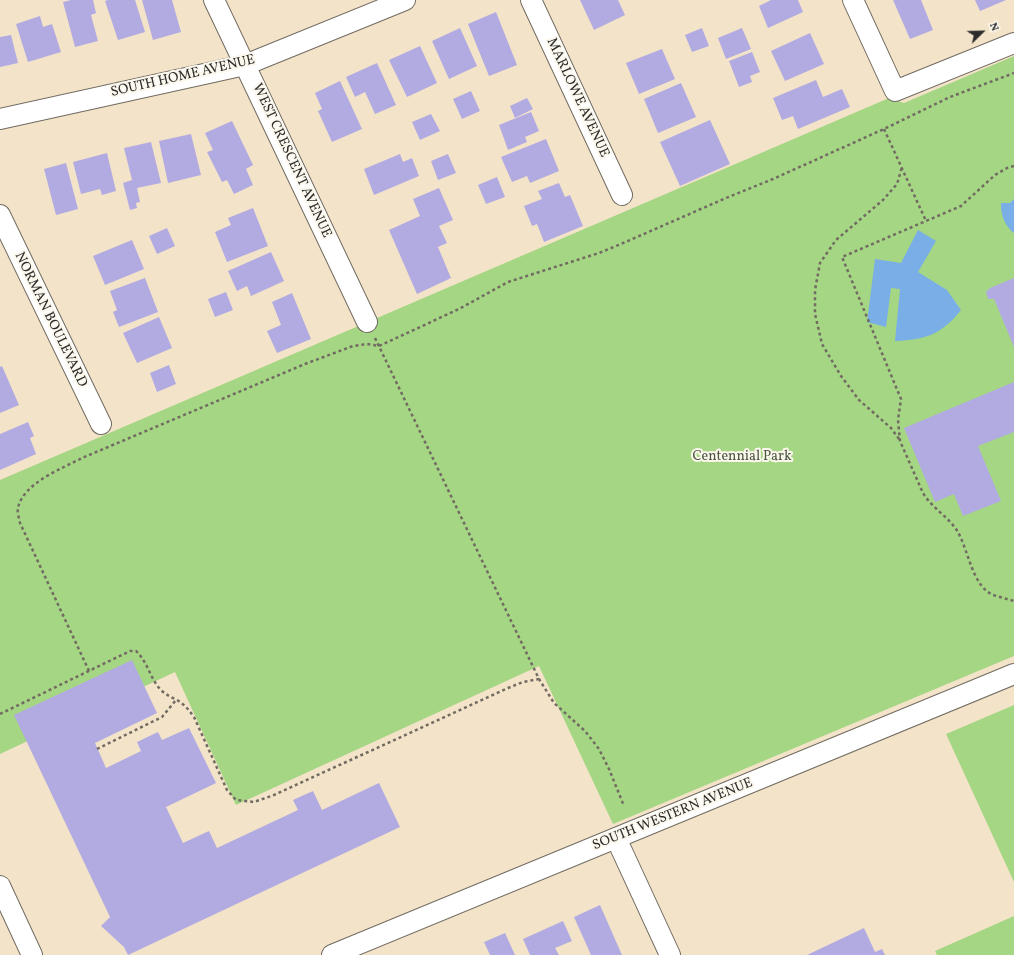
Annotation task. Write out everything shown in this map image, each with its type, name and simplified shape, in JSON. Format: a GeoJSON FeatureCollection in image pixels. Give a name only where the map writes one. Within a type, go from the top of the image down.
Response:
{"type":"FeatureCollection","features":[{"type":"Feature","properties":{"kind":"street","name":"WEST CRESCENT AVENUE"},"geometry":{"type":"LineString","coordinates":[[214,0],[367,322]]}},
{"type":"Feature","properties":{"kind":"street","name":"SOUTH HOME AVENUE"},"geometry":{"type":"LineString","coordinates":[[0,118],[245,65],[405,0]]}},
{"type":"Feature","properties":{"kind":"street","name":"MARLOWE AVENUE"},"geometry":{"type":"LineString","coordinates":[[532,0],[622,195]]}},
{"type":"Feature","properties":{"kind":"street"},"geometry":{"type":"LineString","coordinates":[[853,0],[896,91],[1014,43]]}},
{"type":"Feature","properties":{"kind":"street","name":"NORMAN BOULEVARD"},"geometry":{"type":"LineString","coordinates":[[0,215],[101,424]]}},
{"type":"Feature","properties":{"kind":"street","name":"SOUTH WESTERN AVENUE"},"geometry":{"type":"LineString","coordinates":[[332,955],[1014,674]]}},
{"type":"Feature","properties":{"kind":"street"},"geometry":{"type":"LineString","coordinates":[[616,838],[670,955]]}},
{"type":"Feature","properties":{"kind":"street"},"geometry":{"type":"LineString","coordinates":[[0,886],[32,955]]}},
{"type":"Feature","properties":{"kind":"path"},"geometry":{"type":"LineString","coordinates":[[89,671],[20,523],[18,508],[23,496],[33,485],[97,452],[305,364],[353,346],[367,344],[379,346],[459,309],[508,282],[591,256],[621,244],[773,179],[884,129],[950,97],[1014,73]]}},
{"type":"Feature","properties":{"kind":"path"},"geometry":{"type":"LineString","coordinates":[[884,129],[926,221]]}},
{"type":"Feature","properties":{"kind":"path"},"geometry":{"type":"LineString","coordinates":[[900,441],[898,420],[901,399],[842,257],[961,206],[995,175],[1014,166]]}},
{"type":"Feature","properties":{"kind":"path"},"geometry":{"type":"LineString","coordinates":[[902,167],[897,184],[883,200],[836,240],[820,263],[815,290],[815,314],[822,344],[841,376],[859,400],[891,428],[900,441],[928,501],[951,522],[956,530],[962,541],[977,580],[992,594],[1014,601]]}},
{"type":"Feature","properties":{"kind":"path"},"geometry":{"type":"LineString","coordinates":[[367,322],[539,679],[554,703],[585,731],[598,749],[624,806]]}},
{"type":"Feature","properties":{"kind":"path"},"geometry":{"type":"LineString","coordinates":[[0,714],[130,651],[136,651],[142,656],[160,690],[167,696],[187,707],[194,717],[227,790],[236,800],[254,802],[274,795],[508,688],[523,682],[539,679]]}},
{"type":"Feature","properties":{"kind":"path"},"geometry":{"type":"LineString","coordinates":[[97,749],[162,717],[176,700]]}},
{"type":"Feature","properties":{"kind":"green space","name":"Centennial Park"},"geometry":{"type":"Polygon","coordinates":[[[1014,56],[1014,656],[613,824],[539,666],[236,805],[175,672],[0,754],[0,480],[889,98],[904,103],[1014,56]]]}},
{"type":"Feature","properties":{"kind":"green space"},"geometry":{"type":"Polygon","coordinates":[[[1014,705],[1014,882],[946,734],[1014,705]]]}},
{"type":"Feature","properties":{"kind":"green space"},"geometry":{"type":"Polygon","coordinates":[[[1014,916],[1014,955],[937,955],[935,951],[1014,916]]]}},
{"type":"Feature","properties":{"kind":"water"},"geometry":{"type":"Polygon","coordinates":[[[1014,199],[1013,233],[1007,226],[1004,219],[1001,203],[1010,203],[1014,199]]]}},
{"type":"Feature","properties":{"kind":"water"},"geometry":{"type":"Polygon","coordinates":[[[918,230],[936,241],[918,272],[947,290],[961,310],[947,325],[932,334],[916,339],[895,341],[900,289],[891,288],[886,327],[867,322],[875,259],[901,263],[918,230]]]}},
{"type":"Feature","properties":{"kind":"building"},"geometry":{"type":"Polygon","coordinates":[[[71,0],[93,0],[96,13],[91,15],[98,41],[75,47],[63,2],[71,0]]]}},
{"type":"Feature","properties":{"kind":"building"},"geometry":{"type":"Polygon","coordinates":[[[135,0],[145,32],[118,40],[105,1],[135,0]]]}},
{"type":"Feature","properties":{"kind":"building"},"geometry":{"type":"Polygon","coordinates":[[[142,0],[172,0],[181,32],[153,40],[142,0]]]}},
{"type":"Feature","properties":{"kind":"building"},"geometry":{"type":"Polygon","coordinates":[[[580,0],[618,0],[625,15],[594,30],[580,0]]]}},
{"type":"Feature","properties":{"kind":"building"},"geometry":{"type":"Polygon","coordinates":[[[771,0],[798,0],[803,12],[768,28],[759,6],[771,0]]]}},
{"type":"Feature","properties":{"kind":"building"},"geometry":{"type":"Polygon","coordinates":[[[893,0],[921,0],[933,30],[910,39],[893,0]]]}},
{"type":"Feature","properties":{"kind":"building"},"geometry":{"type":"Polygon","coordinates":[[[975,0],[1006,0],[980,11],[975,0]]]}},
{"type":"Feature","properties":{"kind":"building"},"geometry":{"type":"Polygon","coordinates":[[[496,12],[517,65],[489,76],[468,24],[496,12]]]}},
{"type":"Feature","properties":{"kind":"building"},"geometry":{"type":"Polygon","coordinates":[[[40,16],[43,27],[52,24],[61,52],[28,62],[16,24],[40,16]]]}},
{"type":"Feature","properties":{"kind":"building"},"geometry":{"type":"Polygon","coordinates":[[[460,28],[477,66],[449,79],[432,41],[460,28]]]}},
{"type":"Feature","properties":{"kind":"building"},"geometry":{"type":"Polygon","coordinates":[[[702,28],[709,46],[692,52],[685,35],[702,28]]]}},
{"type":"Feature","properties":{"kind":"building"},"geometry":{"type":"Polygon","coordinates":[[[742,28],[751,49],[726,59],[718,38],[742,28]]]}},
{"type":"Feature","properties":{"kind":"building"},"geometry":{"type":"Polygon","coordinates":[[[810,33],[824,64],[785,81],[771,51],[810,33]]]}},
{"type":"Feature","properties":{"kind":"building"},"geometry":{"type":"Polygon","coordinates":[[[11,35],[18,63],[0,67],[0,37],[11,35]]]}},
{"type":"Feature","properties":{"kind":"building"},"geometry":{"type":"Polygon","coordinates":[[[420,46],[437,83],[407,97],[389,60],[420,46]]]}},
{"type":"Feature","properties":{"kind":"building"},"geometry":{"type":"Polygon","coordinates":[[[662,49],[675,79],[639,94],[626,63],[662,49]]]}},
{"type":"Feature","properties":{"kind":"building"},"geometry":{"type":"Polygon","coordinates":[[[752,52],[760,72],[750,76],[752,82],[739,87],[729,61],[752,52]]]}},
{"type":"Feature","properties":{"kind":"building"},"geometry":{"type":"Polygon","coordinates":[[[377,63],[396,105],[375,114],[365,92],[355,97],[346,77],[377,63]]]}},
{"type":"Feature","properties":{"kind":"building"},"geometry":{"type":"Polygon","coordinates":[[[816,80],[823,97],[842,89],[850,107],[798,129],[793,116],[782,120],[773,98],[816,80]]]}},
{"type":"Feature","properties":{"kind":"building"},"geometry":{"type":"Polygon","coordinates":[[[340,81],[362,129],[332,142],[318,111],[322,109],[315,93],[340,81]]]}},
{"type":"Feature","properties":{"kind":"building"},"geometry":{"type":"Polygon","coordinates":[[[681,83],[696,117],[658,133],[644,99],[681,83]]]}},
{"type":"Feature","properties":{"kind":"building"},"geometry":{"type":"Polygon","coordinates":[[[471,91],[480,111],[462,119],[453,99],[471,91]]]}},
{"type":"Feature","properties":{"kind":"building"},"geometry":{"type":"Polygon","coordinates":[[[527,98],[533,109],[515,118],[510,106],[527,98]]]}},
{"type":"Feature","properties":{"kind":"building"},"geometry":{"type":"Polygon","coordinates":[[[531,112],[539,131],[525,137],[527,142],[508,150],[499,125],[531,112]]]}},
{"type":"Feature","properties":{"kind":"building"},"geometry":{"type":"Polygon","coordinates":[[[431,114],[440,131],[420,140],[412,122],[431,114]]]}},
{"type":"Feature","properties":{"kind":"building"},"geometry":{"type":"Polygon","coordinates":[[[710,120],[730,164],[680,186],[660,142],[710,120]]]}},
{"type":"Feature","properties":{"kind":"building"},"geometry":{"type":"Polygon","coordinates":[[[232,121],[253,165],[246,169],[253,185],[234,194],[227,180],[222,182],[207,152],[213,150],[205,133],[232,121]]]}},
{"type":"Feature","properties":{"kind":"building"},"geometry":{"type":"Polygon","coordinates":[[[191,134],[201,175],[168,183],[159,141],[191,134]]]}},
{"type":"Feature","properties":{"kind":"building"},"geometry":{"type":"Polygon","coordinates":[[[546,139],[559,171],[530,183],[527,176],[512,182],[501,157],[546,139]]]}},
{"type":"Feature","properties":{"kind":"building"},"geometry":{"type":"Polygon","coordinates":[[[151,142],[161,183],[137,188],[140,202],[136,203],[137,208],[130,210],[123,183],[132,180],[124,148],[151,142]]]}},
{"type":"Feature","properties":{"kind":"building"},"geometry":{"type":"Polygon","coordinates":[[[107,153],[116,191],[102,195],[100,189],[81,194],[73,162],[107,153]]]}},
{"type":"Feature","properties":{"kind":"building"},"geometry":{"type":"Polygon","coordinates":[[[400,154],[403,162],[412,158],[419,176],[374,195],[364,169],[400,154]]]}},
{"type":"Feature","properties":{"kind":"building"},"geometry":{"type":"Polygon","coordinates":[[[448,154],[456,173],[438,180],[431,161],[448,154]]]}},
{"type":"Feature","properties":{"kind":"building"},"geometry":{"type":"Polygon","coordinates":[[[66,163],[78,209],[56,215],[44,169],[66,163]]]}},
{"type":"Feature","properties":{"kind":"building"},"geometry":{"type":"Polygon","coordinates":[[[497,177],[505,197],[486,204],[478,185],[497,177]]]}},
{"type":"Feature","properties":{"kind":"building"},"geometry":{"type":"Polygon","coordinates":[[[559,183],[565,197],[570,195],[583,226],[544,242],[537,224],[532,226],[524,206],[542,199],[538,191],[559,183]]]}},
{"type":"Feature","properties":{"kind":"building"},"geometry":{"type":"Polygon","coordinates":[[[439,188],[453,220],[439,226],[447,243],[438,247],[451,278],[417,294],[389,230],[420,216],[413,199],[439,188]]]}},
{"type":"Feature","properties":{"kind":"building"},"geometry":{"type":"Polygon","coordinates":[[[253,208],[268,246],[227,262],[215,232],[231,225],[228,218],[253,208]]]}},
{"type":"Feature","properties":{"kind":"building"},"geometry":{"type":"Polygon","coordinates":[[[167,228],[175,246],[157,254],[149,236],[167,228]]]}},
{"type":"Feature","properties":{"kind":"building"},"geometry":{"type":"Polygon","coordinates":[[[132,240],[144,269],[105,285],[93,256],[132,240]]]}},
{"type":"Feature","properties":{"kind":"building"},"geometry":{"type":"Polygon","coordinates":[[[271,252],[284,281],[251,296],[247,286],[237,291],[228,271],[271,252]]]}},
{"type":"Feature","properties":{"kind":"building"},"geometry":{"type":"Polygon","coordinates":[[[145,278],[158,312],[119,327],[113,312],[117,310],[110,291],[145,278]]]}},
{"type":"Feature","properties":{"kind":"building"},"geometry":{"type":"Polygon","coordinates":[[[1014,278],[1014,347],[994,299],[988,299],[986,292],[990,288],[1014,278]]]}},
{"type":"Feature","properties":{"kind":"building"},"geometry":{"type":"Polygon","coordinates":[[[226,292],[233,310],[215,317],[208,299],[226,292]]]}},
{"type":"Feature","properties":{"kind":"building"},"geometry":{"type":"Polygon","coordinates":[[[292,293],[311,339],[277,353],[267,331],[281,325],[272,302],[292,293]]]}},
{"type":"Feature","properties":{"kind":"building"},"geometry":{"type":"Polygon","coordinates":[[[159,317],[172,348],[137,363],[123,333],[159,317]]]}},
{"type":"Feature","properties":{"kind":"building"},"geometry":{"type":"Polygon","coordinates":[[[169,365],[176,384],[157,392],[150,373],[169,365]]]}},
{"type":"Feature","properties":{"kind":"building"},"geometry":{"type":"Polygon","coordinates":[[[2,366],[19,405],[0,413],[0,367],[2,366]]]}},
{"type":"Feature","properties":{"kind":"building"},"geometry":{"type":"Polygon","coordinates":[[[1014,382],[1014,432],[978,446],[1001,501],[963,516],[954,494],[935,502],[904,428],[1014,382]]]}},
{"type":"Feature","properties":{"kind":"building"},"geometry":{"type":"Polygon","coordinates":[[[28,422],[34,436],[30,438],[36,454],[0,470],[0,434],[28,422]]]}},
{"type":"Feature","properties":{"kind":"building"},"geometry":{"type":"Polygon","coordinates":[[[132,660],[157,713],[95,743],[106,768],[141,751],[137,742],[158,732],[162,740],[189,728],[216,783],[166,807],[183,843],[209,831],[217,848],[298,810],[293,800],[313,791],[322,810],[379,783],[400,827],[128,955],[124,947],[101,926],[110,917],[14,715],[132,660]]]}},
{"type":"Feature","properties":{"kind":"building"},"geometry":{"type":"Polygon","coordinates":[[[600,905],[622,955],[591,955],[574,917],[600,905]]]}},
{"type":"Feature","properties":{"kind":"building"},"geometry":{"type":"Polygon","coordinates":[[[563,921],[572,941],[555,948],[559,955],[530,955],[523,939],[563,921]]]}},
{"type":"Feature","properties":{"kind":"building"},"geometry":{"type":"Polygon","coordinates":[[[864,928],[875,952],[882,949],[885,955],[807,955],[864,928]]]}},
{"type":"Feature","properties":{"kind":"building"},"geometry":{"type":"Polygon","coordinates":[[[505,933],[515,955],[490,955],[484,942],[505,933]]]}}]}
